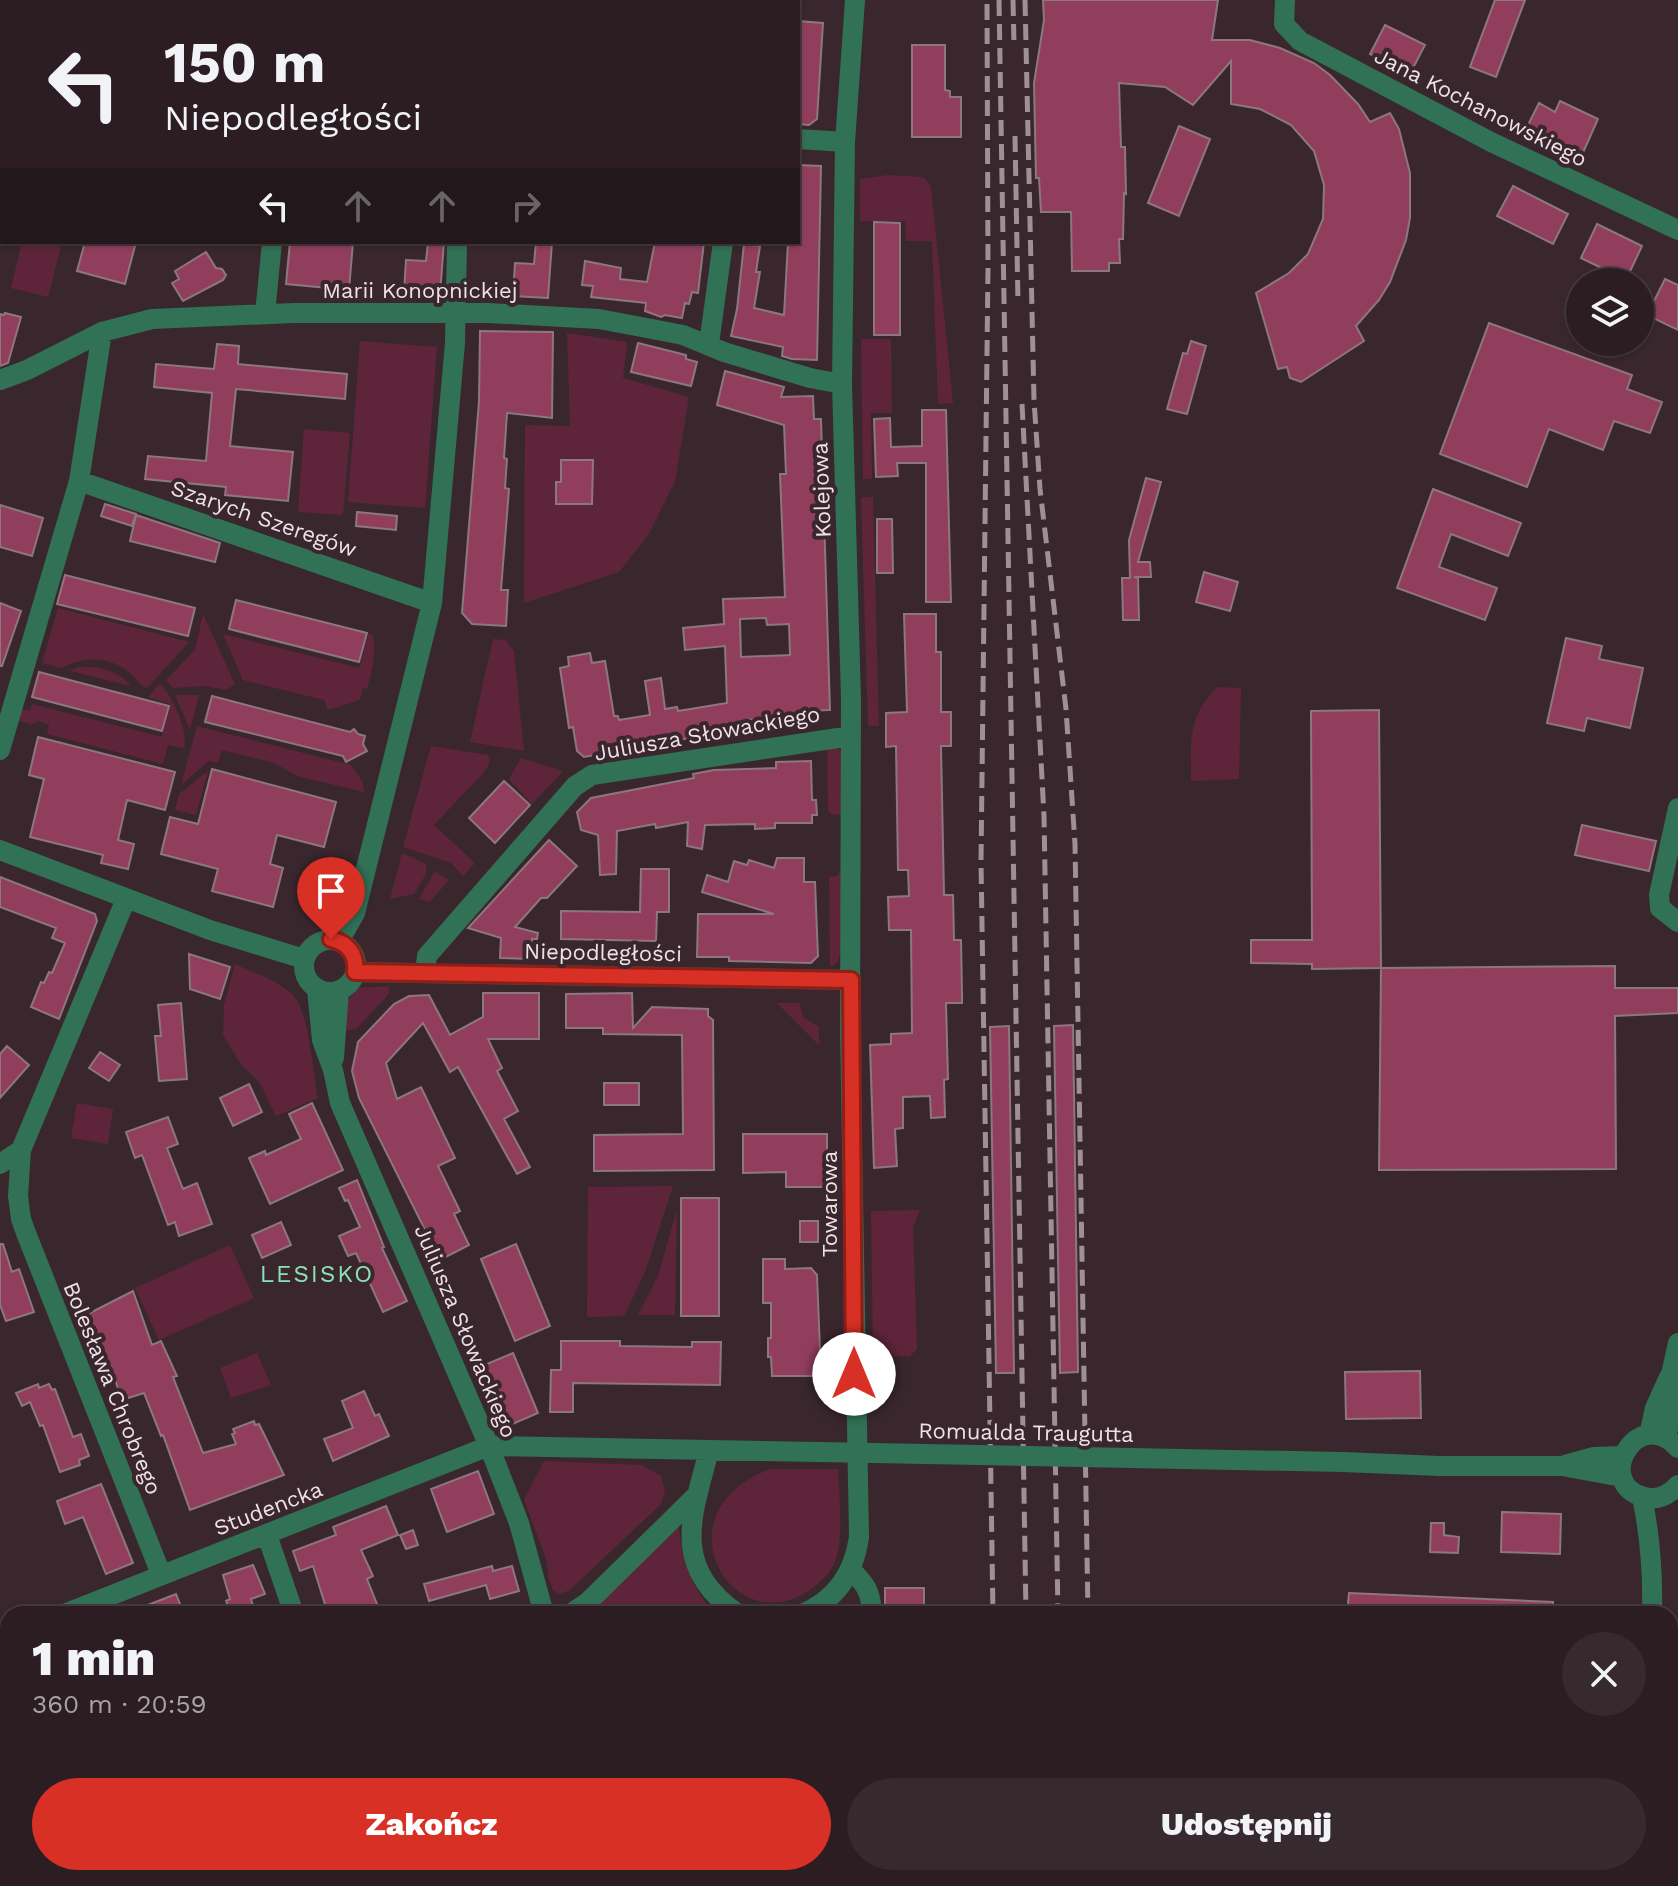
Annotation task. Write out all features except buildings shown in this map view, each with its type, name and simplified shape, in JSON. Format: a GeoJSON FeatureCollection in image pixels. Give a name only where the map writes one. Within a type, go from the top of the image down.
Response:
{"type":"FeatureCollection","features":[{"type":"Feature","properties":{"kind":"street","name":"Kolejowa"},"geometry":{"type":"LineString","coordinates":[[851,980],[851,736],[842,384],[845,142],[855,0]]}},
{"type":"Feature","properties":{"kind":"street","name":"Jana Kochanowskiego"},"geometry":{"type":"LineString","coordinates":[[1284,4],[1284,24],[1300,41],[1474,133],[1678,230]]}},
{"type":"Feature","properties":{"kind":"street"},"geometry":{"type":"LineString","coordinates":[[800,139],[845,142]]}},
{"type":"Feature","properties":{"kind":"street"},"geometry":{"type":"LineString","coordinates":[[265,314],[272,244]]}},
{"type":"Feature","properties":{"kind":"street"},"geometry":{"type":"LineString","coordinates":[[339,941],[355,913],[432,603],[456,314],[457,244]]}},
{"type":"Feature","properties":{"kind":"street"},"geometry":{"type":"LineString","coordinates":[[709,344],[723,244]]}},
{"type":"Feature","properties":{"kind":"street","name":"Marii Konopnickiej"},"geometry":{"type":"LineString","coordinates":[[0,380],[27,370],[102,332],[152,319],[265,314],[456,314],[599,319],[673,333],[767,365],[842,384]]}},
{"type":"Feature","properties":{"kind":"street"},"geometry":{"type":"LineString","coordinates":[[0,750],[79,481],[102,332]]}},
{"type":"Feature","properties":{"kind":"street","name":"Szarych Szeregów"},"geometry":{"type":"LineString","coordinates":[[79,481],[432,603]]}},
{"type":"Feature","properties":{"kind":"street","name":"Juliusza Słowackiego"},"geometry":{"type":"LineString","coordinates":[[425,972],[427,956],[575,786],[592,775],[851,736]]}},
{"type":"Feature","properties":{"kind":"street"},"geometry":{"type":"LineString","coordinates":[[1678,808],[1659,895],[1660,908],[1678,922]]}},
{"type":"Feature","properties":{"kind":"street"},"geometry":{"type":"LineString","coordinates":[[0,850],[210,930],[304,959]]}},
{"type":"Feature","properties":{"kind":"street"},"geometry":{"type":"LineString","coordinates":[[0,1164],[21,1150],[126,899]]}},
{"type":"Feature","properties":{"kind":"street"},"geometry":{"type":"LineString","coordinates":[[331,939],[339,941],[355,957],[355,972],[352,980],[339,991],[323,992],[304,975],[304,959],[314,944],[331,939]]}},
{"type":"Feature","properties":{"kind":"street","name":"Niepodległości"},"geometry":{"type":"LineString","coordinates":[[355,972],[851,980]]}},
{"type":"Feature","properties":{"kind":"street","name":"Towarowa"},"geometry":{"type":"LineString","coordinates":[[850,1569],[859,1537],[855,1428],[851,980]]}},
{"type":"Feature","properties":{"kind":"street","name":"Juliusza Słowackiego"},"geometry":{"type":"LineString","coordinates":[[317,989],[322,1040],[340,1103],[489,1446],[519,1523],[542,1606]]}},
{"type":"Feature","properties":{"kind":"street","name":"Juliusza Słowackiego"},"geometry":{"type":"LineString","coordinates":[[333,1070],[339,991]]}},
{"type":"Feature","properties":{"kind":"street","name":"Bolesława Chrobrego"},"geometry":{"type":"LineString","coordinates":[[21,1150],[18,1183],[21,1219],[161,1574]]}},
{"type":"Feature","properties":{"kind":"street"},"geometry":{"type":"LineString","coordinates":[[0,1218],[11,1215],[21,1219]]}},
{"type":"Feature","properties":{"kind":"street"},"geometry":{"type":"LineString","coordinates":[[1652,1606],[1661,1493],[1633,1492],[1622,1477],[1623,1456],[1633,1442],[1664,1440],[1673,1413],[1672,1370],[1678,1343]]}},
{"type":"Feature","properties":{"kind":"street","name":"Romualda Traugutta"},"geometry":{"type":"LineString","coordinates":[[489,1446],[1562,1466]]}},
{"type":"Feature","properties":{"kind":"street","name":"Studencka"},"geometry":{"type":"LineString","coordinates":[[83,1606],[489,1446]]}},
{"type":"Feature","properties":{"kind":"street"},"geometry":{"type":"LineString","coordinates":[[709,1451],[690,1529],[693,1558],[705,1584],[727,1606]]}},
{"type":"Feature","properties":{"kind":"street"},"geometry":{"type":"LineString","coordinates":[[1562,1466],[1594,1457],[1623,1456]]}},
{"type":"Feature","properties":{"kind":"street"},"geometry":{"type":"LineString","coordinates":[[1562,1466],[1622,1477]]}},
{"type":"Feature","properties":{"kind":"street"},"geometry":{"type":"LineString","coordinates":[[582,1606],[698,1494]]}},
{"type":"Feature","properties":{"kind":"street"},"geometry":{"type":"LineString","coordinates":[[267,1535],[291,1606]]}},
{"type":"Feature","properties":{"kind":"street"},"geometry":{"type":"LineString","coordinates":[[816,1606],[837,1592],[850,1569],[865,1583],[871,1595],[872,1606]]}},
{"type":"Feature","properties":{"kind":"shaded area"},"geometry":{"type":"Polygon","coordinates":[[[888,175],[923,177],[931,186],[953,403],[938,404],[932,241],[906,241],[905,221],[860,221],[860,179],[888,175]]]}},
{"type":"Feature","properties":{"kind":"shaded area"},"geometry":{"type":"Polygon","coordinates":[[[22,244],[61,244],[48,297],[11,288],[22,244]]]}},
{"type":"Feature","properties":{"kind":"shaded area"},"geometry":{"type":"Polygon","coordinates":[[[567,333],[627,342],[623,378],[689,397],[675,481],[649,534],[619,572],[524,603],[525,425],[570,426],[567,333]]]}},
{"type":"Feature","properties":{"kind":"shaded area"},"geometry":{"type":"Polygon","coordinates":[[[861,339],[891,339],[892,413],[871,413],[872,479],[863,479],[861,339]]]}},
{"type":"Feature","properties":{"kind":"shaded area"},"geometry":{"type":"Polygon","coordinates":[[[360,341],[437,347],[425,508],[348,502],[360,341]]]}},
{"type":"Feature","properties":{"kind":"shaded area"},"geometry":{"type":"Polygon","coordinates":[[[304,429],[350,433],[343,515],[298,512],[304,429]]]}},
{"type":"Feature","properties":{"kind":"shaded area"},"geometry":{"type":"Polygon","coordinates":[[[861,497],[873,497],[879,726],[868,726],[861,497]]]}},
{"type":"Feature","properties":{"kind":"shaded area"},"geometry":{"type":"Polygon","coordinates":[[[58,608],[189,642],[147,688],[132,674],[105,661],[79,661],[62,668],[42,663],[58,608]]]}},
{"type":"Feature","properties":{"kind":"shaded area"},"geometry":{"type":"Polygon","coordinates":[[[203,614],[235,684],[226,690],[205,686],[173,688],[166,680],[195,650],[203,614]]]}},
{"type":"Feature","properties":{"kind":"shaded area"},"geometry":{"type":"Polygon","coordinates":[[[369,633],[373,635],[374,649],[367,689],[363,688],[360,700],[328,710],[324,700],[243,680],[223,634],[359,668],[369,633]]]}},
{"type":"Feature","properties":{"kind":"shaded area"},"geometry":{"type":"Polygon","coordinates":[[[493,639],[505,640],[514,651],[524,751],[470,742],[493,639]]]}},
{"type":"Feature","properties":{"kind":"shaded area"},"geometry":{"type":"Polygon","coordinates":[[[79,667],[108,670],[131,686],[70,671],[79,667]]]}},
{"type":"Feature","properties":{"kind":"shaded area"},"geometry":{"type":"Polygon","coordinates":[[[160,683],[178,714],[185,741],[184,748],[168,745],[163,764],[47,734],[49,725],[38,721],[32,724],[14,720],[18,708],[30,711],[32,704],[162,737],[170,704],[148,697],[160,683]]]}},
{"type":"Feature","properties":{"kind":"shaded area"},"geometry":{"type":"Polygon","coordinates":[[[1217,687],[1241,688],[1239,779],[1191,781],[1191,741],[1195,720],[1217,687]]]}},
{"type":"Feature","properties":{"kind":"shaded area"},"geometry":{"type":"Polygon","coordinates":[[[175,695],[199,695],[190,730],[175,695]]]}},
{"type":"Feature","properties":{"kind":"shaded area"},"geometry":{"type":"Polygon","coordinates":[[[197,726],[351,765],[363,782],[364,792],[297,776],[274,763],[222,750],[218,763],[209,761],[181,785],[197,726]]]}},
{"type":"Feature","properties":{"kind":"shaded area"},"geometry":{"type":"Polygon","coordinates":[[[827,745],[841,752],[841,814],[832,815],[828,811],[827,745]]]}},
{"type":"Feature","properties":{"kind":"shaded area"},"geometry":{"type":"Polygon","coordinates":[[[431,746],[488,755],[490,761],[486,770],[434,825],[475,863],[463,876],[451,863],[403,847],[431,746]]]}},
{"type":"Feature","properties":{"kind":"shaded area"},"geometry":{"type":"Polygon","coordinates":[[[521,758],[563,771],[532,804],[509,779],[521,758]]]}},
{"type":"Feature","properties":{"kind":"shaded area"},"geometry":{"type":"Polygon","coordinates":[[[208,771],[196,815],[175,810],[179,794],[208,771]]]}},
{"type":"Feature","properties":{"kind":"shaded area"},"geometry":{"type":"Polygon","coordinates":[[[402,853],[426,864],[426,874],[414,894],[390,899],[402,853]]]}},
{"type":"Feature","properties":{"kind":"shaded area"},"geometry":{"type":"Polygon","coordinates":[[[841,870],[841,951],[837,963],[830,967],[829,877],[837,876],[841,870]]]}},
{"type":"Feature","properties":{"kind":"shaded area"},"geometry":{"type":"Polygon","coordinates":[[[435,871],[449,880],[430,902],[419,899],[435,871]]]}},
{"type":"Feature","properties":{"kind":"shaded area"},"geometry":{"type":"Polygon","coordinates":[[[235,964],[279,985],[298,1002],[306,1027],[318,1098],[276,1116],[260,1083],[242,1066],[223,1035],[224,1005],[235,964]]]}},
{"type":"Feature","properties":{"kind":"shaded area"},"geometry":{"type":"Polygon","coordinates":[[[390,986],[388,995],[356,1029],[343,1031],[345,1005],[357,988],[390,986]]]}},
{"type":"Feature","properties":{"kind":"shaded area"},"geometry":{"type":"Polygon","coordinates":[[[777,1003],[799,1003],[804,1018],[819,1027],[819,1045],[777,1003]]]}},
{"type":"Feature","properties":{"kind":"shaded area"},"geometry":{"type":"Polygon","coordinates":[[[77,1103],[113,1109],[108,1144],[71,1138],[77,1103]]]}},
{"type":"Feature","properties":{"kind":"shaded area"},"geometry":{"type":"Polygon","coordinates":[[[673,1186],[645,1272],[624,1316],[587,1317],[588,1187],[673,1186]]]}},
{"type":"Feature","properties":{"kind":"shaded area"},"geometry":{"type":"Polygon","coordinates":[[[677,1209],[675,1315],[638,1315],[658,1276],[677,1209]]]}},
{"type":"Feature","properties":{"kind":"shaded area"},"geometry":{"type":"Polygon","coordinates":[[[920,1210],[913,1227],[917,1349],[910,1356],[873,1356],[871,1211],[920,1210]]]}},
{"type":"Feature","properties":{"kind":"shaded area"},"geometry":{"type":"Polygon","coordinates":[[[230,1245],[254,1298],[159,1340],[135,1288],[230,1245]]]}},
{"type":"Feature","properties":{"kind":"shaded area"},"geometry":{"type":"Polygon","coordinates":[[[257,1353],[271,1385],[231,1398],[220,1368],[257,1353]]]}},
{"type":"Feature","properties":{"kind":"shaded area"},"geometry":{"type":"Polygon","coordinates":[[[544,1461],[641,1465],[661,1476],[665,1491],[661,1504],[570,1590],[559,1594],[553,1590],[546,1559],[524,1500],[544,1461]]]}},
{"type":"Feature","properties":{"kind":"shaded area"},"geometry":{"type":"Polygon","coordinates":[[[770,1469],[838,1469],[840,1532],[833,1566],[807,1592],[779,1602],[753,1599],[732,1586],[717,1565],[712,1539],[717,1513],[736,1489],[770,1469]]]}},
{"type":"Feature","properties":{"kind":"shaded area"},"geometry":{"type":"Polygon","coordinates":[[[679,1526],[689,1572],[710,1606],[595,1606],[679,1526]]]}},
{"type":"Feature","properties":{"kind":"railway"},"geometry":{"type":"LineString","coordinates":[[999,0],[1026,1606]]}},
{"type":"Feature","properties":{"kind":"railway"},"geometry":{"type":"LineString","coordinates":[[1013,0],[1014,44]]}},
{"type":"Feature","properties":{"kind":"railway"},"geometry":{"type":"LineString","coordinates":[[1025,0],[1034,400],[1040,489],[1066,709],[1075,844],[1088,1606]]}},
{"type":"Feature","properties":{"kind":"railway"},"geometry":{"type":"LineString","coordinates":[[987,4],[988,268],[981,862],[993,1606]]}},
{"type":"Feature","properties":{"kind":"railway"},"geometry":{"type":"LineString","coordinates":[[1015,136],[1018,304]]}},
{"type":"Feature","properties":{"kind":"railway"},"geometry":{"type":"LineString","coordinates":[[1022,404],[1044,816],[1058,1606]]}},
{"type":"Feature","properties":{"kind":"district","name":"LESISKO"},"geometry":{"type":"Point","coordinates":[317,1274]}},
{"type":"Feature","properties":{"kind":"route"},"geometry":{"type":"LineString","coordinates":[[331,939],[351,950],[355,957],[355,972],[851,980],[854,1374]]}}]}
